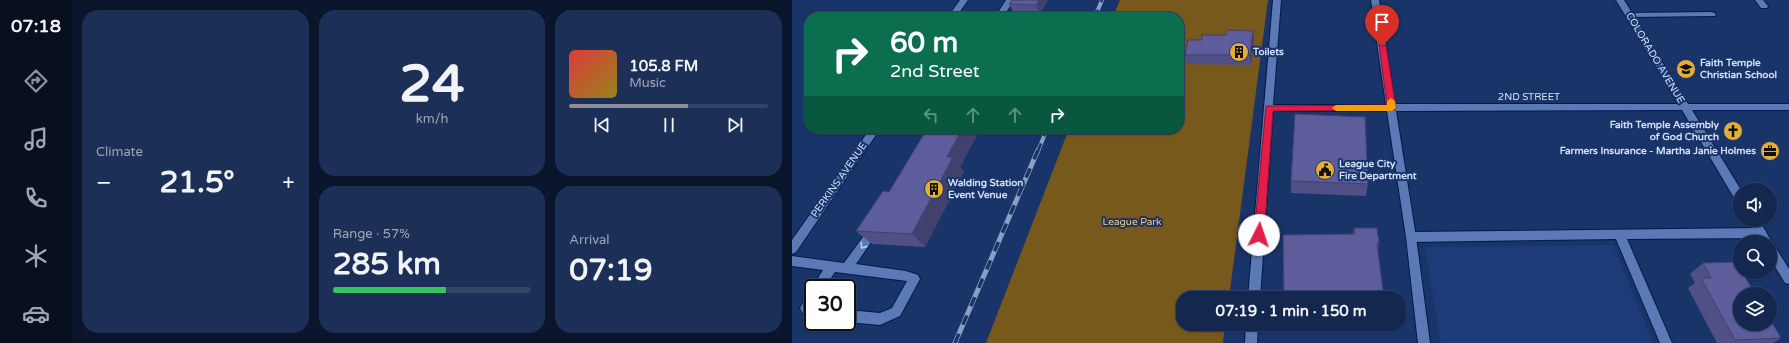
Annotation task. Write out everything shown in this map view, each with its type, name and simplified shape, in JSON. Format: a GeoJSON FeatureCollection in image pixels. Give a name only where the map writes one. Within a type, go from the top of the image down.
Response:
{"type":"FeatureCollection","features":[{"type":"Feature","properties":{"kind":"street"},"geometry":{"type":"LineString","coordinates":[[956,12],[964,0]]}},
{"type":"Feature","properties":{"kind":"street"},"geometry":{"type":"LineString","coordinates":[[1002,12],[1010,0]]}},
{"type":"Feature","properties":{"kind":"street"},"geometry":{"type":"LineString","coordinates":[[1255,291],[1277,0]]}},
{"type":"Feature","properties":{"kind":"street"},"geometry":{"type":"LineString","coordinates":[[1375,0],[1411,238],[1424,343]]}},
{"type":"Feature","properties":{"kind":"street","name":"COLORADO AVENUE"},"geometry":{"type":"LineString","coordinates":[[1620,0],[1733,186]]}},
{"type":"Feature","properties":{"kind":"street"},"geometry":{"type":"LineString","coordinates":[[1629,15],[1712,14]]}},
{"type":"Feature","properties":{"kind":"street","name":"2ND STREET"},"geometry":{"type":"LineString","coordinates":[[1269,108],[1789,107]]}},
{"type":"Feature","properties":{"kind":"street","name":"PERKINS AVENUE"},"geometry":{"type":"LineString","coordinates":[[792,249],[871,134]]}},
{"type":"Feature","properties":{"kind":"street"},"geometry":{"type":"LineString","coordinates":[[847,268],[880,221]]}},
{"type":"Feature","properties":{"kind":"street"},"geometry":{"type":"LineString","coordinates":[[1411,238],[1620,235],[1733,237]]}},
{"type":"Feature","properties":{"kind":"street"},"geometry":{"type":"LineString","coordinates":[[1620,235],[1666,343]]}},
{"type":"Feature","properties":{"kind":"street"},"geometry":{"type":"LineString","coordinates":[[1777,259],[1789,279]]}},
{"type":"Feature","properties":{"kind":"street"},"geometry":{"type":"LineString","coordinates":[[792,261],[906,276],[914,280],[896,312],[880,319],[856,317]]}},
{"type":"Feature","properties":{"kind":"street"},"geometry":{"type":"LineString","coordinates":[[824,279],[832,266]]}},
{"type":"Feature","properties":{"kind":"street"},"geometry":{"type":"LineString","coordinates":[[1251,343],[1252,331]]}},
{"type":"Feature","properties":{"kind":"shaded area"},"geometry":{"type":"Polygon","coordinates":[[[1613,245],[1653,343],[1441,343],[1425,247],[1613,245]]]}},
{"type":"Feature","properties":{"kind":"green space","name":"League Park"},"geometry":{"type":"Polygon","coordinates":[[[1120,0],[1268,0],[1230,291],[1176,291],[1176,331],[1224,331],[1223,343],[986,343],[1067,134],[1184,134],[1184,12],[1115,12],[1120,0]]]}},
{"type":"Feature","properties":{"kind":"building"},"geometry":{"type":"Polygon","coordinates":[[[1012,0],[1039,0],[1036,5],[1009,4],[1012,0]]]}},
{"type":"Feature","properties":{"kind":"building"},"geometry":{"type":"Polygon","coordinates":[[[1227,30],[1253,31],[1250,55],[1185,55],[1188,40],[1202,40],[1202,35],[1226,35],[1227,30]]]}},
{"type":"Feature","properties":{"kind":"building"},"geometry":{"type":"Polygon","coordinates":[[[1295,114],[1365,117],[1368,184],[1291,181],[1295,114]]]}},
{"type":"Feature","properties":{"kind":"building"},"geometry":{"type":"Polygon","coordinates":[[[924,134],[959,134],[947,157],[953,157],[912,234],[856,231],[883,191],[889,192],[924,134]]]}},
{"type":"Feature","properties":{"kind":"building"},"geometry":{"type":"Polygon","coordinates":[[[1354,228],[1377,228],[1379,243],[1377,243],[1383,291],[1284,291],[1283,235],[1355,234],[1354,228]]]}},
{"type":"Feature","properties":{"kind":"building"},"geometry":{"type":"Polygon","coordinates":[[[1733,262],[1733,279],[1746,279],[1751,287],[1733,287],[1733,331],[1777,331],[1781,338],[1735,340],[1701,278],[1711,278],[1703,263],[1733,262]]]}},
{"type":"Feature","properties":{"kind":"railway"},"geometry":{"type":"LineString","coordinates":[[1097,12],[1102,0]]}},
{"type":"Feature","properties":{"kind":"railway"},"geometry":{"type":"LineString","coordinates":[[1038,151],[1045,134]]}},
{"type":"Feature","properties":{"kind":"railway"},"geometry":{"type":"LineString","coordinates":[[955,343],[1038,150]]}},
{"type":"Feature","properties":{"kind":"slow traffic"},"geometry":{"type":"LineString","coordinates":[[1336,108],[1392,108],[1391,101]]}},
{"type":"Feature","properties":{"kind":"place","name":"Toilets"},"geometry":{"type":"Point","coordinates":[1239,52]}},
{"type":"Feature","properties":{"kind":"place","name":"Faith Temple Christian School"},"geometry":{"type":"Point","coordinates":[1686,69]}},
{"type":"Feature","properties":{"kind":"place","name":"Faith Temple Assembly of God Church"},"geometry":{"type":"Point","coordinates":[1733,131]}},
{"type":"Feature","properties":{"kind":"place","name":"Farmers Insurance - Martha Janie Holmes"},"geometry":{"type":"Point","coordinates":[1770,151]}},
{"type":"Feature","properties":{"kind":"place","name":"League City Fire Department"},"geometry":{"type":"Point","coordinates":[1325,170]}},
{"type":"Feature","properties":{"kind":"place","name":"Walding Station Event Venue"},"geometry":{"type":"Point","coordinates":[934,189]}},
{"type":"Feature","properties":{"kind":"route"},"geometry":{"type":"LineString","coordinates":[[1259,235],[1269,108],[1392,108],[1382,46]]}}]}
